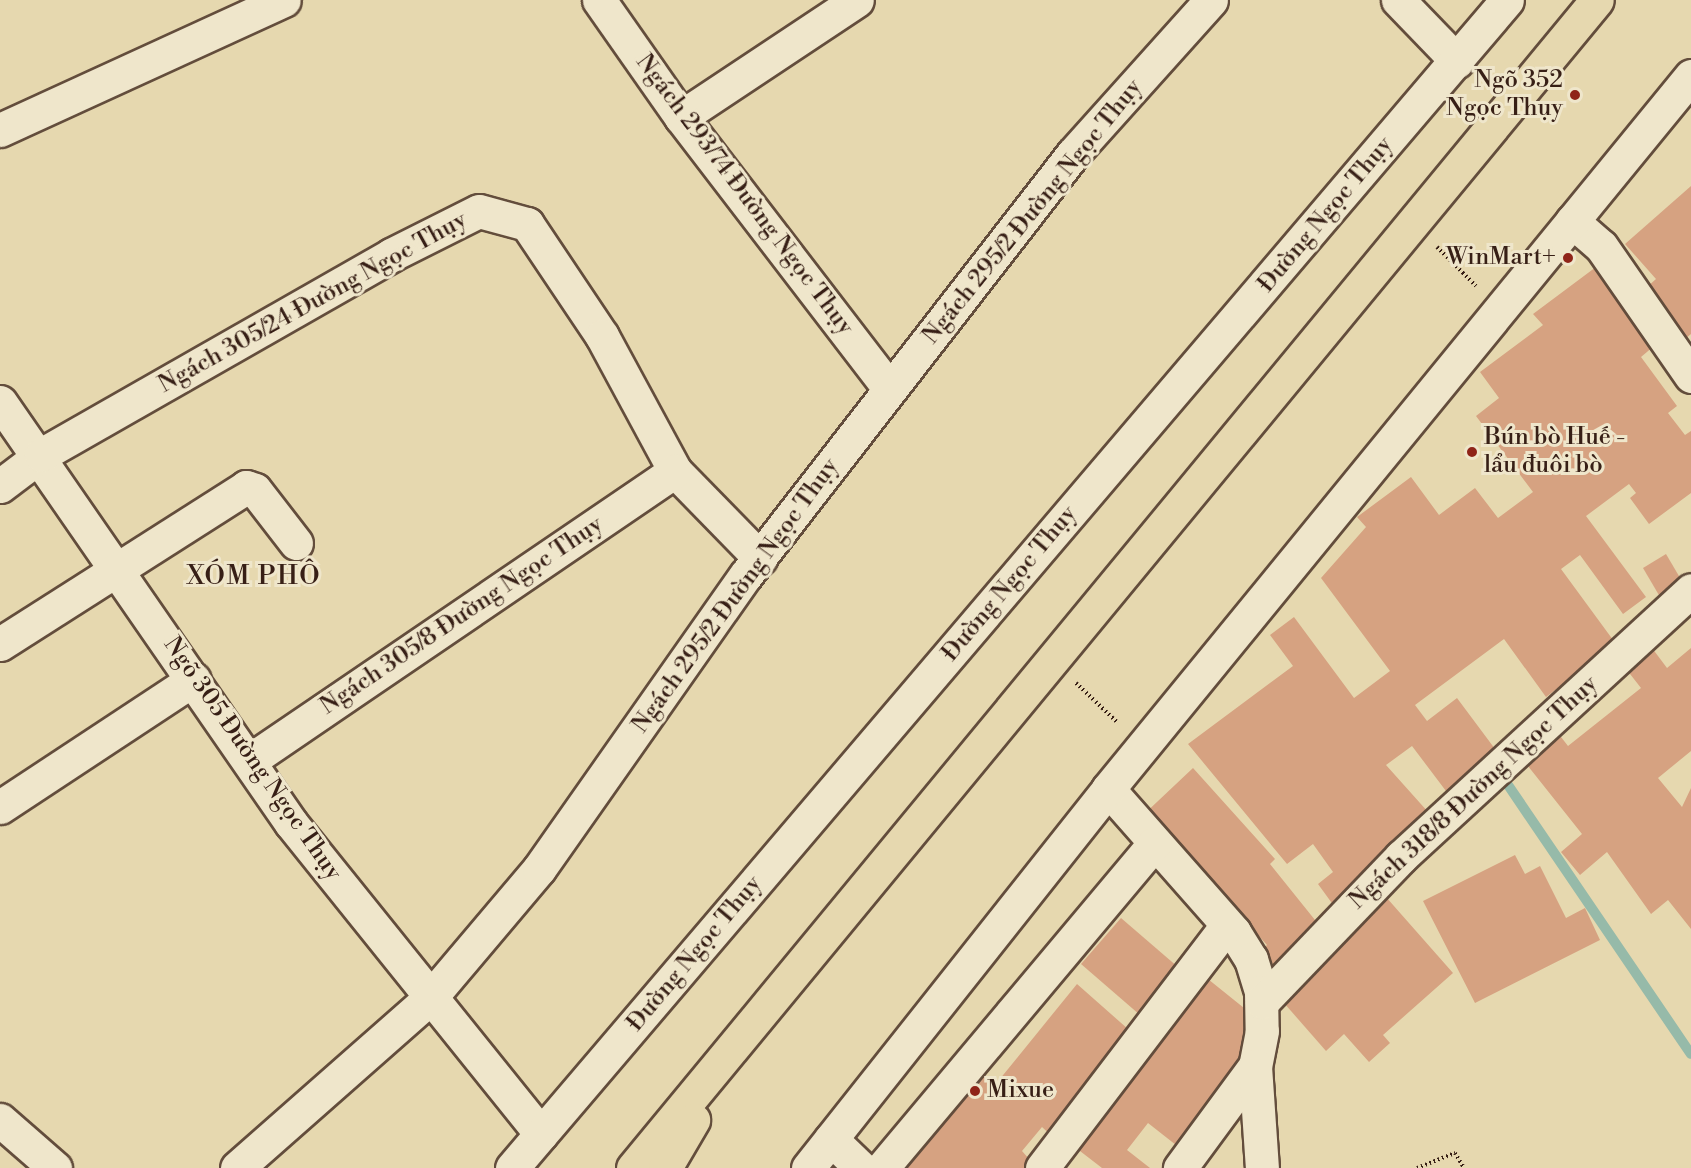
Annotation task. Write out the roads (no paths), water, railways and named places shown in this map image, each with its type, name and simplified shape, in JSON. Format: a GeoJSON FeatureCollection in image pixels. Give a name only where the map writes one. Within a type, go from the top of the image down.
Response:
{"type":"FeatureCollection","features":[{"type":"Feature","properties":{"kind":"main road"},"geometry":{"type":"LineString","coordinates":[[633,1168],[733,1049],[1048,658],[1597,0]]}},
{"type":"Feature","properties":{"kind":"main road"},"geometry":{"type":"LineString","coordinates":[[666,1168],[733,1049]]}},
{"type":"Feature","properties":{"kind":"street"},"geometry":{"type":"LineString","coordinates":[[0,130],[284,0]]}},
{"type":"Feature","properties":{"kind":"street","name":"Ngách 293/74 Đường Ngọc Thụy"},"geometry":{"type":"LineString","coordinates":[[599,0],[681,117],[890,389]]}},
{"type":"Feature","properties":{"kind":"street"},"geometry":{"type":"LineString","coordinates":[[681,117],[857,0]]}},
{"type":"Feature","properties":{"kind":"street","name":"Ngách 295/2 Đường Ngọc Thụy"},"geometry":{"type":"LineString","coordinates":[[237,1168],[430,998],[539,869],[760,558],[890,389],[1072,155],[1211,0]]}},
{"type":"Feature","properties":{"kind":"street"},"geometry":{"type":"LineString","coordinates":[[1398,0],[1457,61]]}},
{"type":"Feature","properties":{"kind":"street","name":"Đường Ngọc Thụy"},"geometry":{"type":"LineString","coordinates":[[512,1168],[1507,0]]}},
{"type":"Feature","properties":{"kind":"street"},"geometry":{"type":"LineString","coordinates":[[808,1168],[1108,789],[1503,312],[1572,221],[1691,76]]}},
{"type":"Feature","properties":{"kind":"street","name":"Ngách 305/24 Đường Ngọc Thụy"},"geometry":{"type":"LineString","coordinates":[[0,486],[41,455],[391,255],[479,211],[527,224],[602,336],[675,471],[760,558]]}},
{"type":"Feature","properties":{"kind":"street"},"geometry":{"type":"LineString","coordinates":[[1572,221],[1601,246],[1688,366]]}},
{"type":"Feature","properties":{"kind":"street","name":"Ngõ 305 Đường Ngọc Thụy"},"geometry":{"type":"LineString","coordinates":[[0,402],[41,455],[291,823],[541,1134]]}},
{"type":"Feature","properties":{"kind":"street","name":"Ngách 305/8 Đường Ngọc Thụy"},"geometry":{"type":"LineString","coordinates":[[249,761],[675,471]]}},
{"type":"Feature","properties":{"kind":"street"},"geometry":{"type":"LineString","coordinates":[[0,644],[121,572],[246,487],[255,490],[296,543]]}},
{"type":"Feature","properties":{"kind":"street","name":"Ngách 318/8 Đường Ngọc Thụy"},"geometry":{"type":"LineString","coordinates":[[1262,1002],[1401,857],[1691,590]]}},
{"type":"Feature","properties":{"kind":"street"},"geometry":{"type":"LineString","coordinates":[[0,807],[194,679]]}},
{"type":"Feature","properties":{"kind":"street"},"geometry":{"type":"LineString","coordinates":[[1108,789],[1227,925],[1251,959],[1262,1002],[1255,1066],[1262,1168]]}},
{"type":"Feature","properties":{"kind":"street"},"geometry":{"type":"LineString","coordinates":[[882,1168],[1155,843]]}},
{"type":"Feature","properties":{"kind":"street"},"geometry":{"type":"LineString","coordinates":[[1042,1168],[1227,925]]}},
{"type":"Feature","properties":{"kind":"street"},"geometry":{"type":"LineString","coordinates":[[1180,1168],[1255,1066]]}},
{"type":"Feature","properties":{"kind":"street"},"geometry":{"type":"LineString","coordinates":[[0,1120],[55,1168]]}},
{"type":"Feature","properties":{"kind":"street"},"geometry":{"type":"LineString","coordinates":[[831,1139],[861,1168]]}},
{"type":"Feature","properties":{"kind":"waterway"},"geometry":{"type":"LineString","coordinates":[[1508,785],[1691,1054]]}},
{"type":"Feature","properties":{"kind":"place","name":"Ngõ 352 Ngọc Thụy"},"geometry":{"type":"Point","coordinates":[1575,95]}},
{"type":"Feature","properties":{"kind":"place","name":"WinMart+"},"geometry":{"type":"Point","coordinates":[1568,258]}},
{"type":"Feature","properties":{"kind":"place","name":"Bún bò Huế - lẩu đuôi bò"},"geometry":{"type":"Point","coordinates":[1472,452]}},
{"type":"Feature","properties":{"kind":"place","name":"Mixue"},"geometry":{"type":"Point","coordinates":[975,1091]}},
{"type":"Feature","properties":{"kind":"district","name":"XÓM PHÔ"},"geometry":{"type":"Point","coordinates":[254,577]}}]}
